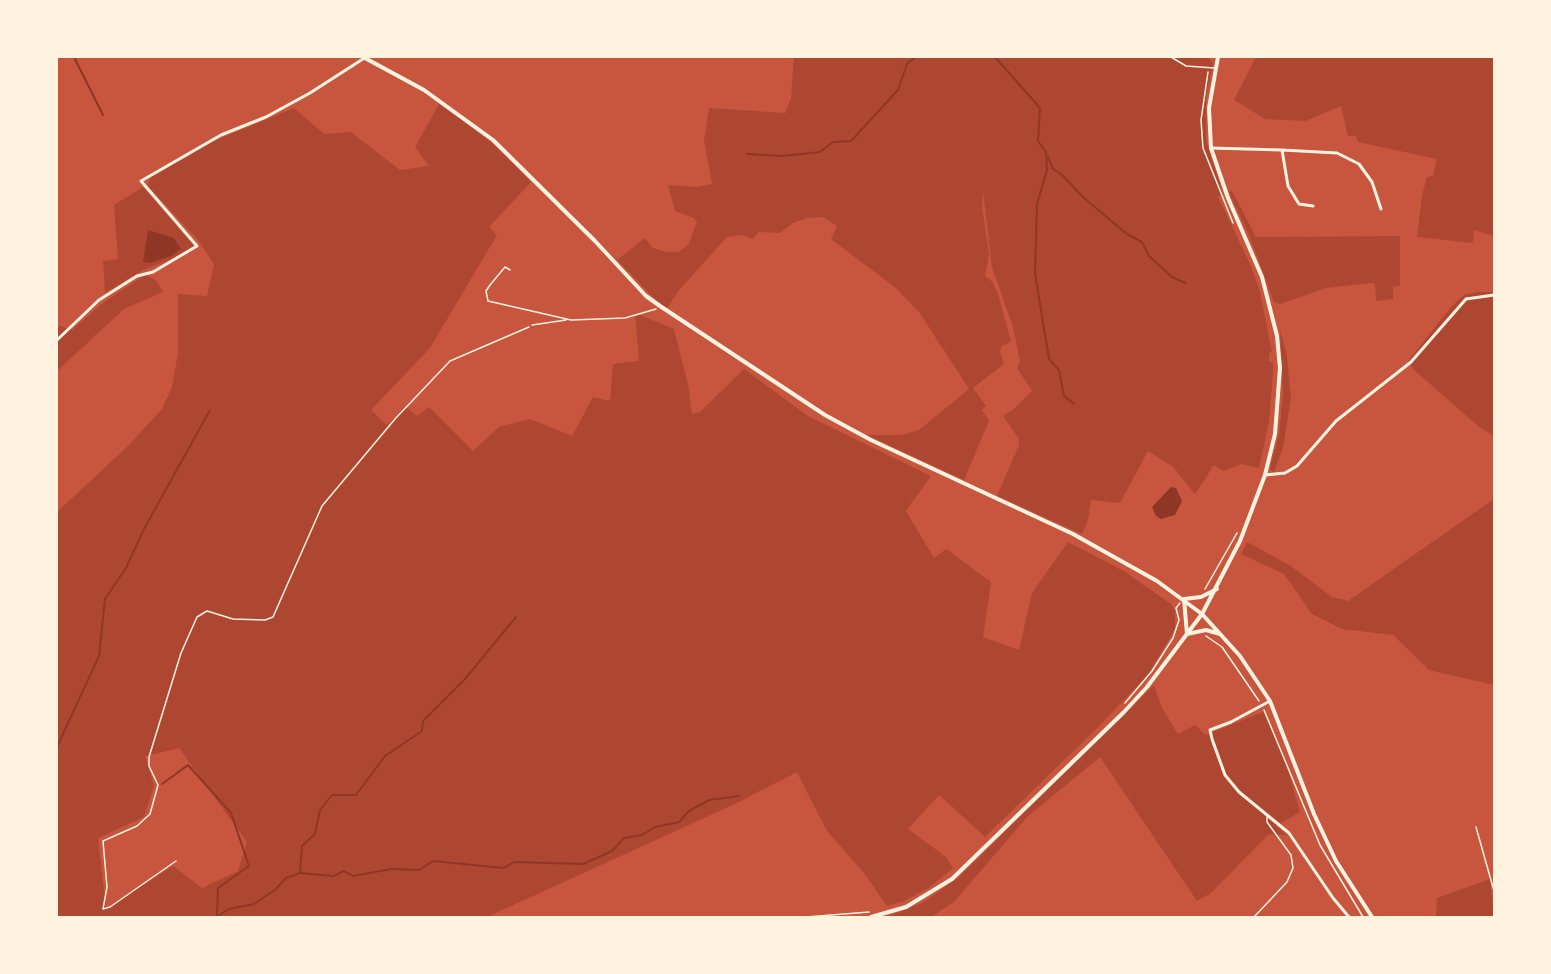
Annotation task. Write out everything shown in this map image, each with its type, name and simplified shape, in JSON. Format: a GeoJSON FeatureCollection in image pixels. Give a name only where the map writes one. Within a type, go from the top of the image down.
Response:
{"type":"FeatureCollection","features":[{"type":"Feature","properties":{"kind":"main road"},"geometry":{"type":"LineString","coordinates":[[871,917],[913,904],[952,879],[1124,712],[1147,687],[1202,614],[1240,541],[1265,475],[1278,411],[1280,378],[1277,336],[1262,277],[1228,198],[1211,148],[1209,108],[1218,57]]}},
{"type":"Feature","properties":{"kind":"main road"},"geometry":{"type":"LineString","coordinates":[[365,58],[424,90],[493,140],[595,241],[646,296],[660,306],[844,425],[1073,534],[1129,564],[1184,599],[1202,614],[1257,680],[1270,701],[1331,852],[1372,917]]}},
{"type":"Feature","properties":{"kind":"main road"},"geometry":{"type":"LineString","coordinates":[[1184,599],[1201,597],[1217,589]]}},
{"type":"Feature","properties":{"kind":"main road"},"geometry":{"type":"LineString","coordinates":[[1184,599],[1187,634]]}},
{"type":"Feature","properties":{"kind":"main road"},"geometry":{"type":"LineString","coordinates":[[1187,634],[1206,630],[1221,634]]}},
{"type":"Feature","properties":{"kind":"street"},"geometry":{"type":"LineString","coordinates":[[57,340],[99,300],[137,276],[153,272],[197,246],[141,181],[221,135],[284,108],[365,58]]}},
{"type":"Feature","properties":{"kind":"street"},"geometry":{"type":"LineString","coordinates":[[1211,148],[1337,153],[1359,164],[1372,182],[1381,208]]}},
{"type":"Feature","properties":{"kind":"street"},"geometry":{"type":"LineString","coordinates":[[1282,150],[1288,186],[1299,204],[1313,206]]}},
{"type":"Feature","properties":{"kind":"street"},"geometry":{"type":"LineString","coordinates":[[1265,475],[1285,473],[1297,466],[1336,421],[1387,378],[1411,362],[1466,298],[1494,295]]}},
{"type":"Feature","properties":{"kind":"street"},"geometry":{"type":"LineString","coordinates":[[1270,701],[1231,722],[1210,730],[1226,775],[1239,792],[1289,833],[1333,898],[1349,917]]}},
{"type":"Feature","properties":{"kind":"lane"},"geometry":{"type":"LineString","coordinates":[[1171,57],[1186,66],[1215,69]]}},
{"type":"Feature","properties":{"kind":"lane"},"geometry":{"type":"LineString","coordinates":[[176,861],[110,907],[103,909],[107,887],[103,841],[137,826],[150,814],[158,785],[149,766],[149,757],[181,653],[197,617],[207,611],[233,619],[265,620],[273,617],[322,506],[395,419],[450,361],[529,327]]}},
{"type":"Feature","properties":{"kind":"lane"},"geometry":{"type":"LineString","coordinates":[[1254,917],[1287,882],[1293,867],[1291,855],[1267,822],[1267,816]]}},
{"type":"Feature","properties":{"kind":"lane"},"geometry":{"type":"LineString","coordinates":[[1476,827],[1494,891]]}},
{"type":"Feature","properties":{"kind":"path"},"geometry":{"type":"LineString","coordinates":[[510,270],[505,267],[490,285],[486,291],[488,301],[571,320]]}},
{"type":"Feature","properties":{"kind":"path"},"geometry":{"type":"LineString","coordinates":[[529,327],[544,321],[625,318],[650,313],[657,308]]}},
{"type":"Feature","properties":{"kind":"path"},"geometry":{"type":"LineString","coordinates":[[1202,592],[1234,539]]}},
{"type":"Feature","properties":{"kind":"path"},"geometry":{"type":"LineString","coordinates":[[1119,710],[1157,664],[1173,638],[1179,620],[1176,608]]}},
{"type":"Feature","properties":{"kind":"path"},"geometry":{"type":"LineString","coordinates":[[1179,620],[1187,624]]}},
{"type":"Feature","properties":{"kind":"path"},"geometry":{"type":"LineString","coordinates":[[1198,632],[1216,641],[1222,647],[1262,705]]}},
{"type":"Feature","properties":{"kind":"path"},"geometry":{"type":"LineString","coordinates":[[806,917],[875,911]]}},
{"type":"Feature","properties":{"kind":"shaded area"},"geometry":{"type":"Polygon","coordinates":[[[794,57],[1207,57],[1213,63],[1206,96],[1206,140],[1223,195],[1211,199],[1218,197],[1251,266],[1260,292],[1272,352],[1269,353],[1269,362],[1273,362],[1273,374],[1269,421],[1259,468],[1242,464],[1223,471],[1214,465],[1195,494],[1173,467],[1148,451],[1120,503],[1091,500],[1088,520],[1082,534],[997,496],[1019,445],[1019,439],[1003,416],[1014,409],[1032,391],[1017,368],[1020,361],[1013,327],[992,267],[983,191],[982,207],[989,254],[985,276],[992,281],[998,294],[1011,341],[1002,346],[1000,352],[1004,364],[973,388],[986,406],[982,410],[989,421],[964,480],[867,435],[901,435],[919,430],[969,389],[919,312],[896,288],[831,239],[837,226],[823,217],[807,218],[793,223],[780,233],[759,232],[753,239],[742,235],[727,237],[679,290],[667,308],[657,301],[617,260],[645,238],[653,248],[667,252],[678,252],[688,245],[697,222],[694,218],[675,211],[668,185],[697,187],[712,184],[704,141],[709,108],[785,113],[791,98],[794,57]]]}},
{"type":"Feature","properties":{"kind":"shaded area"},"geometry":{"type":"Polygon","coordinates":[[[1256,57],[1494,57],[1494,236],[1474,230],[1473,243],[1417,237],[1422,195],[1427,177],[1433,176],[1437,159],[1358,142],[1356,136],[1348,136],[1341,106],[1305,121],[1265,119],[1234,100],[1256,57]]]}},
{"type":"Feature","properties":{"kind":"shaded area"},"geometry":{"type":"Polygon","coordinates":[[[439,104],[491,142],[531,182],[489,227],[497,235],[430,348],[371,410],[387,425],[406,407],[417,416],[429,407],[473,451],[499,427],[530,419],[572,436],[593,397],[610,401],[613,364],[639,361],[635,313],[674,329],[688,384],[692,414],[700,412],[744,369],[808,416],[931,476],[906,511],[934,558],[946,549],[991,582],[983,637],[1019,650],[1032,593],[1068,542],[1124,571],[1171,604],[1175,611],[1175,629],[1147,676],[985,837],[939,795],[908,829],[946,857],[953,868],[930,887],[904,901],[887,906],[864,873],[827,831],[797,772],[737,803],[487,917],[57,917],[57,512],[127,447],[162,409],[172,387],[178,353],[178,294],[207,296],[214,264],[198,240],[148,186],[150,178],[214,141],[294,108],[324,134],[351,132],[400,170],[429,166],[415,147],[439,104]],[[179,748],[145,756],[154,786],[144,817],[98,838],[106,908],[173,866],[202,888],[238,871],[247,842],[179,748]]]}},
{"type":"Feature","properties":{"kind":"shaded area"},"geometry":{"type":"Polygon","coordinates":[[[143,187],[194,246],[174,258],[143,270],[105,293],[103,261],[118,259],[114,205],[143,187]]]}},
{"type":"Feature","properties":{"kind":"shaded area"},"geometry":{"type":"Polygon","coordinates":[[[1232,191],[1256,237],[1400,236],[1400,286],[1393,287],[1393,299],[1376,301],[1375,284],[1371,283],[1326,288],[1280,304],[1274,302],[1249,235],[1229,192],[1232,191]]]}},
{"type":"Feature","properties":{"kind":"shaded area"},"geometry":{"type":"Polygon","coordinates":[[[148,230],[174,238],[181,249],[171,256],[150,263],[143,262],[148,230]]]}},
{"type":"Feature","properties":{"kind":"shaded area"},"geometry":{"type":"Polygon","coordinates":[[[145,275],[156,280],[163,292],[124,309],[57,371],[57,325],[72,330],[104,302],[145,275]]]}},
{"type":"Feature","properties":{"kind":"shaded area"},"geometry":{"type":"Polygon","coordinates":[[[1494,292],[1494,436],[1478,426],[1413,369],[1408,361],[1452,306],[1464,295],[1494,292]]]}},
{"type":"Feature","properties":{"kind":"shaded area"},"geometry":{"type":"Polygon","coordinates":[[[1280,330],[1287,356],[1291,397],[1283,448],[1274,472],[1270,469],[1279,435],[1283,395],[1280,330]]]}},
{"type":"Feature","properties":{"kind":"shaded area"},"geometry":{"type":"Polygon","coordinates":[[[1171,487],[1176,488],[1182,501],[1175,515],[1161,519],[1156,516],[1152,507],[1171,487]]]}},
{"type":"Feature","properties":{"kind":"shaded area"},"geometry":{"type":"Polygon","coordinates":[[[1494,499],[1494,685],[1429,670],[1393,635],[1342,629],[1312,614],[1284,574],[1241,554],[1247,542],[1291,566],[1332,597],[1348,601],[1494,499]]]}},
{"type":"Feature","properties":{"kind":"shaded area"},"geometry":{"type":"Polygon","coordinates":[[[1154,685],[1162,708],[1178,734],[1195,725],[1206,735],[1263,712],[1284,756],[1300,812],[1276,826],[1287,835],[1269,834],[1210,894],[1197,901],[1100,757],[1027,817],[954,902],[931,917],[886,917],[922,903],[958,878],[1154,685]]]}},
{"type":"Feature","properties":{"kind":"shaded area"},"geometry":{"type":"Polygon","coordinates":[[[1490,879],[1494,917],[1436,917],[1437,898],[1490,879]]]}},
{"type":"Feature","properties":{"kind":"waterway"},"geometry":{"type":"LineString","coordinates":[[74,57],[103,115]]}},
{"type":"Feature","properties":{"kind":"waterway"},"geometry":{"type":"LineString","coordinates":[[747,154],[782,156],[820,152],[833,142],[851,141],[898,90],[907,64],[915,57]]}},
{"type":"Feature","properties":{"kind":"waterway"},"geometry":{"type":"LineString","coordinates":[[995,57],[1040,108],[1038,141],[1046,152],[1047,170],[1037,204],[1035,273],[1049,359],[1059,370],[1064,396],[1074,404]]}},
{"type":"Feature","properties":{"kind":"waterway"},"geometry":{"type":"LineString","coordinates":[[1048,157],[1053,169],[1061,174],[1084,198],[1127,234],[1142,242],[1149,256],[1172,277],[1185,283]]}},
{"type":"Feature","properties":{"kind":"waterway"},"geometry":{"type":"LineString","coordinates":[[57,747],[99,656],[105,599],[126,568],[144,529],[210,410]]}},
{"type":"Feature","properties":{"kind":"waterway"},"geometry":{"type":"LineString","coordinates":[[300,873],[302,846],[315,834],[320,810],[332,795],[356,795],[385,756],[422,731],[423,721],[465,679],[516,617]]}},
{"type":"Feature","properties":{"kind":"waterway"},"geometry":{"type":"LineString","coordinates":[[162,784],[188,765],[231,813],[249,866],[218,888],[217,916]]}},
{"type":"Feature","properties":{"kind":"waterway"},"geometry":{"type":"LineString","coordinates":[[216,917],[229,909],[254,904],[276,889],[286,878],[300,873],[333,876],[344,871],[353,876],[391,869],[419,870],[433,861],[504,868],[514,862],[583,864],[612,851],[624,838],[642,835],[655,827],[679,822],[689,811],[709,800],[739,796]]}}]}
